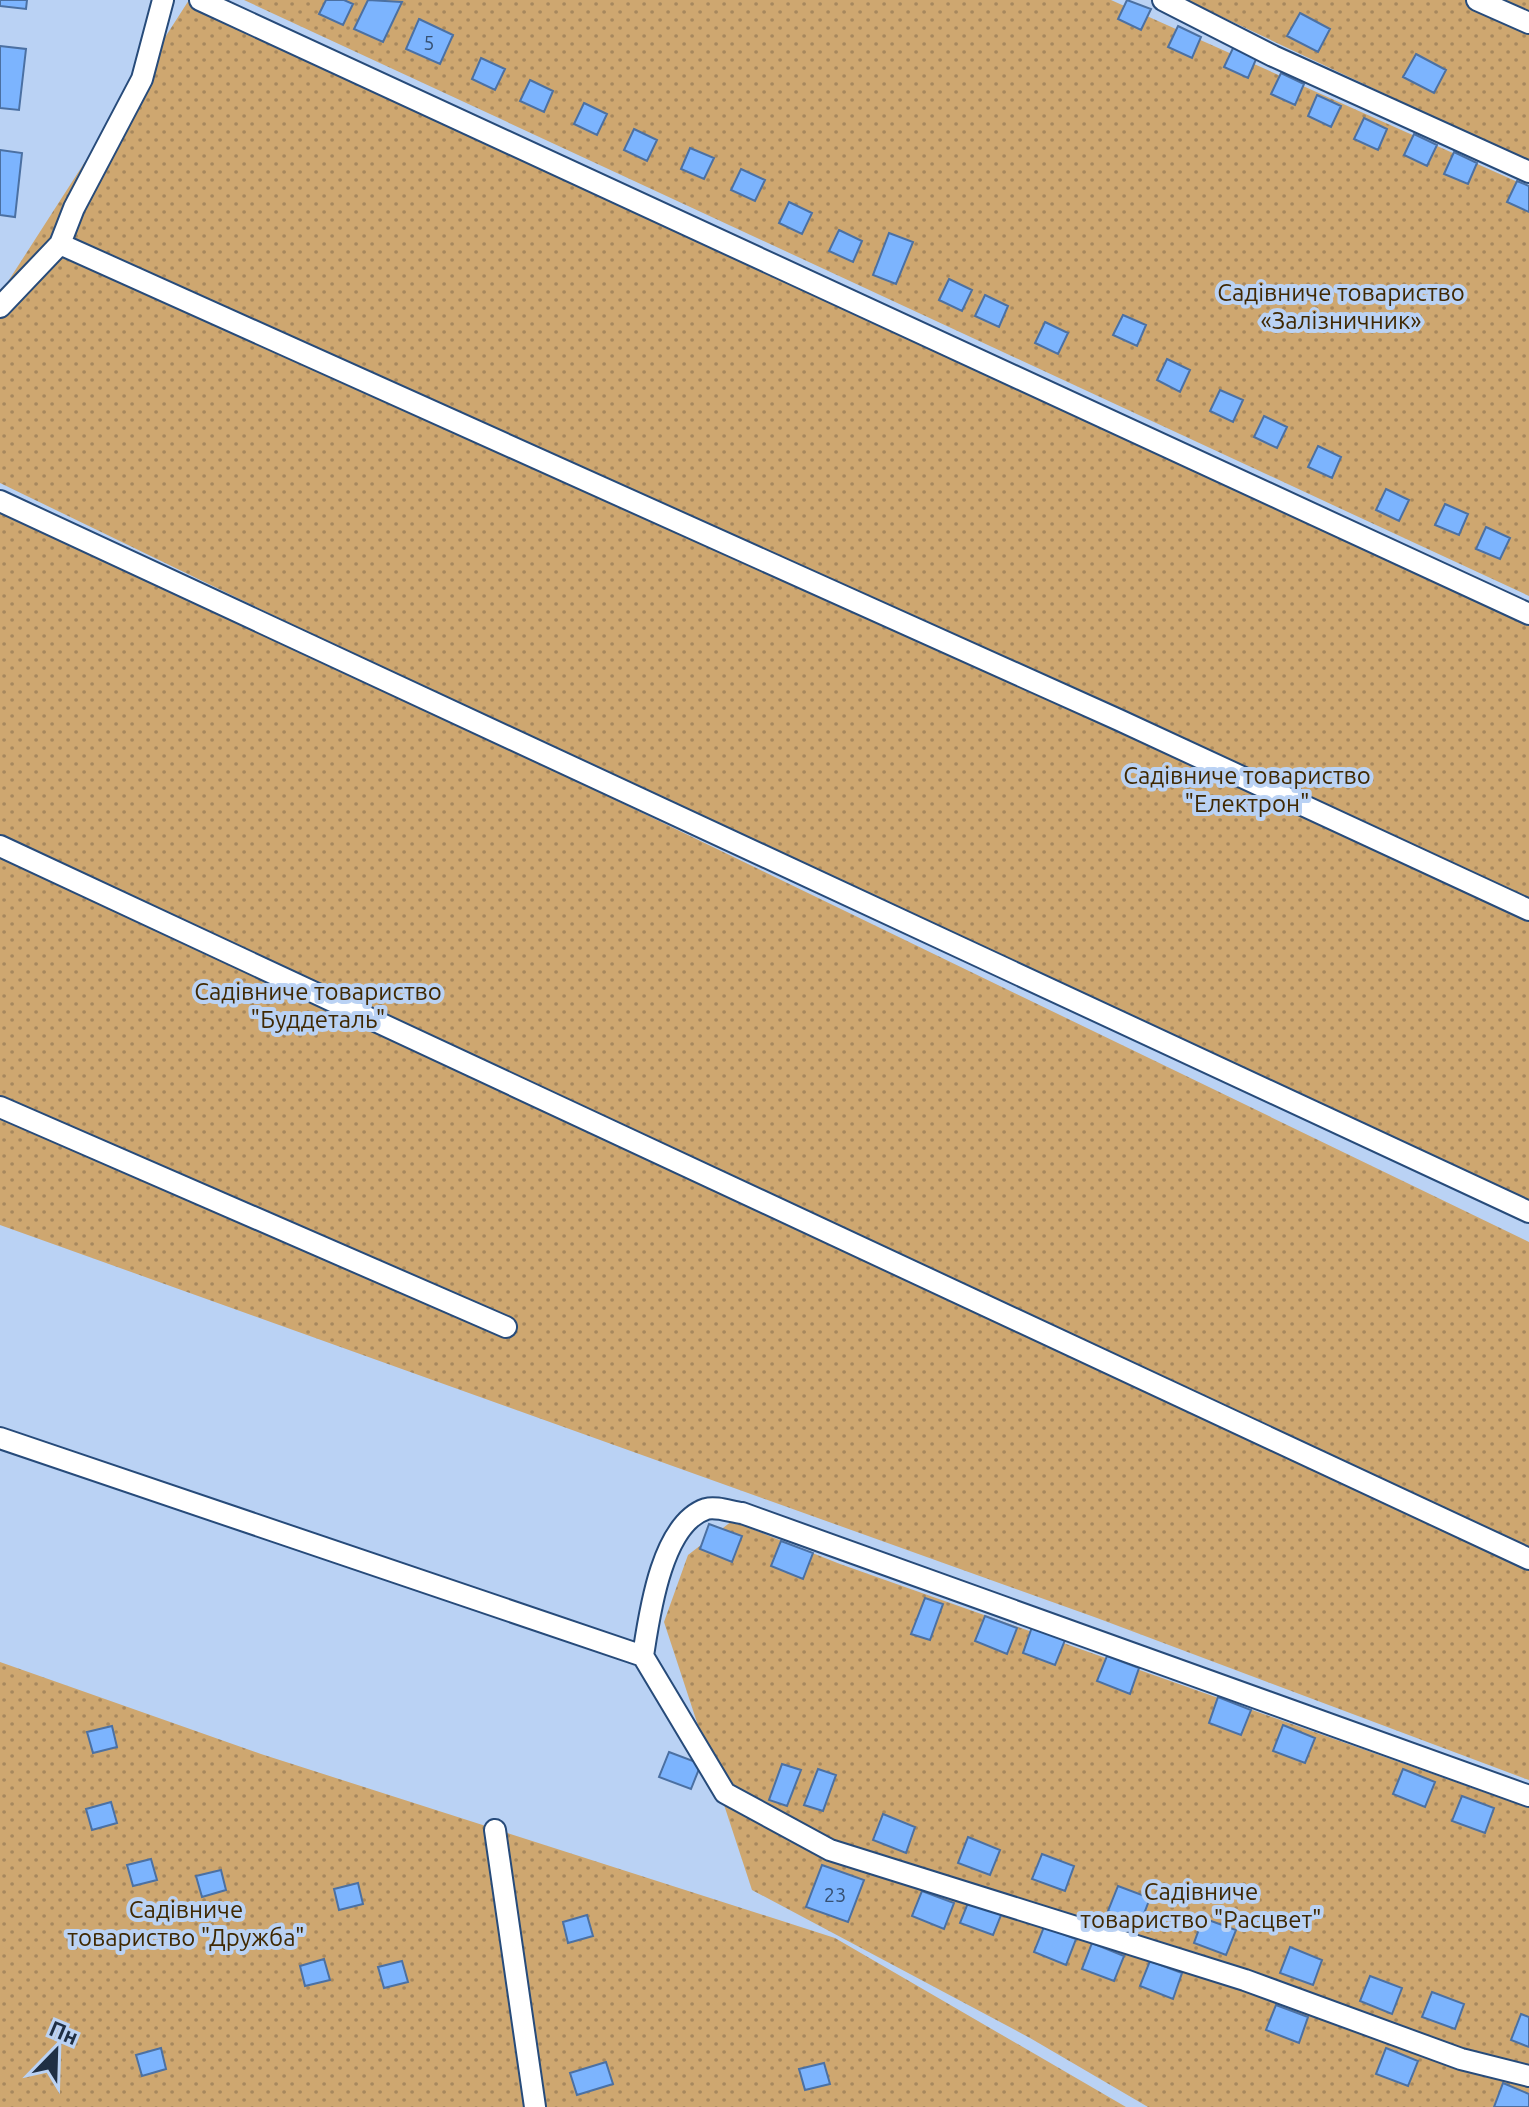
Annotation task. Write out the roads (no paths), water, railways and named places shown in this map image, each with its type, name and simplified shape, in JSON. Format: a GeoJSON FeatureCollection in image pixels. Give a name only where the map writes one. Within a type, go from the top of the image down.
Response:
{"type":"FeatureCollection","features":[{"type":"Feature","properties":{"kind":"lane"},"geometry":{"type":"LineString","coordinates":[[0,307],[60,244],[74,208],[142,79],[163,0]]}},
{"type":"Feature","properties":{"kind":"lane"},"geometry":{"type":"LineString","coordinates":[[200,0],[1529,614]]}},
{"type":"Feature","properties":{"kind":"lane"},"geometry":{"type":"LineString","coordinates":[[1163,0],[1273,56],[1529,172]]}},
{"type":"Feature","properties":{"kind":"lane"},"geometry":{"type":"LineString","coordinates":[[1477,0],[1529,23]]}},
{"type":"Feature","properties":{"kind":"lane"},"geometry":{"type":"LineString","coordinates":[[60,244],[1119,720],[1529,910]]}},
{"type":"Feature","properties":{"kind":"lane"},"geometry":{"type":"LineString","coordinates":[[0,501],[1529,1212]]}},
{"type":"Feature","properties":{"kind":"lane"},"geometry":{"type":"LineString","coordinates":[[0,846],[1529,1559]]}},
{"type":"Feature","properties":{"kind":"lane"},"geometry":{"type":"LineString","coordinates":[[0,1107],[506,1327]]}},
{"type":"Feature","properties":{"kind":"lane"},"geometry":{"type":"LineString","coordinates":[[0,1438],[643,1656]]}},
{"type":"Feature","properties":{"kind":"lane"},"geometry":{"type":"LineString","coordinates":[[1529,1796],[742,1513],[708,1508],[688,1519],[655,1579],[643,1656],[725,1793],[830,1850],[1245,1980],[1461,2059],[1529,2076]]}},
{"type":"Feature","properties":{"kind":"lane"},"geometry":{"type":"LineString","coordinates":[[495,1830],[535,2107]]}},
{"type":"Feature","properties":{"kind":"park label","name":"Садівниче товариство «Залізничник»"},"geometry":{"type":"Point","coordinates":[1341,306]}},
{"type":"Feature","properties":{"kind":"park label","name":"Садівниче товариство \"Електрон\""},"geometry":{"type":"Point","coordinates":[1247,789]}},
{"type":"Feature","properties":{"kind":"park label","name":"Садівниче товариство \"Буддеталь\""},"geometry":{"type":"Point","coordinates":[318,1005]}},
{"type":"Feature","properties":{"kind":"park label","name":"Садівниче товариство \"Расцвет\""},"geometry":{"type":"Point","coordinates":[1201,1905]}},
{"type":"Feature","properties":{"kind":"park label","name":"Садівниче товариство \"Дружба\""},"geometry":{"type":"Point","coordinates":[186,1923]}}]}
